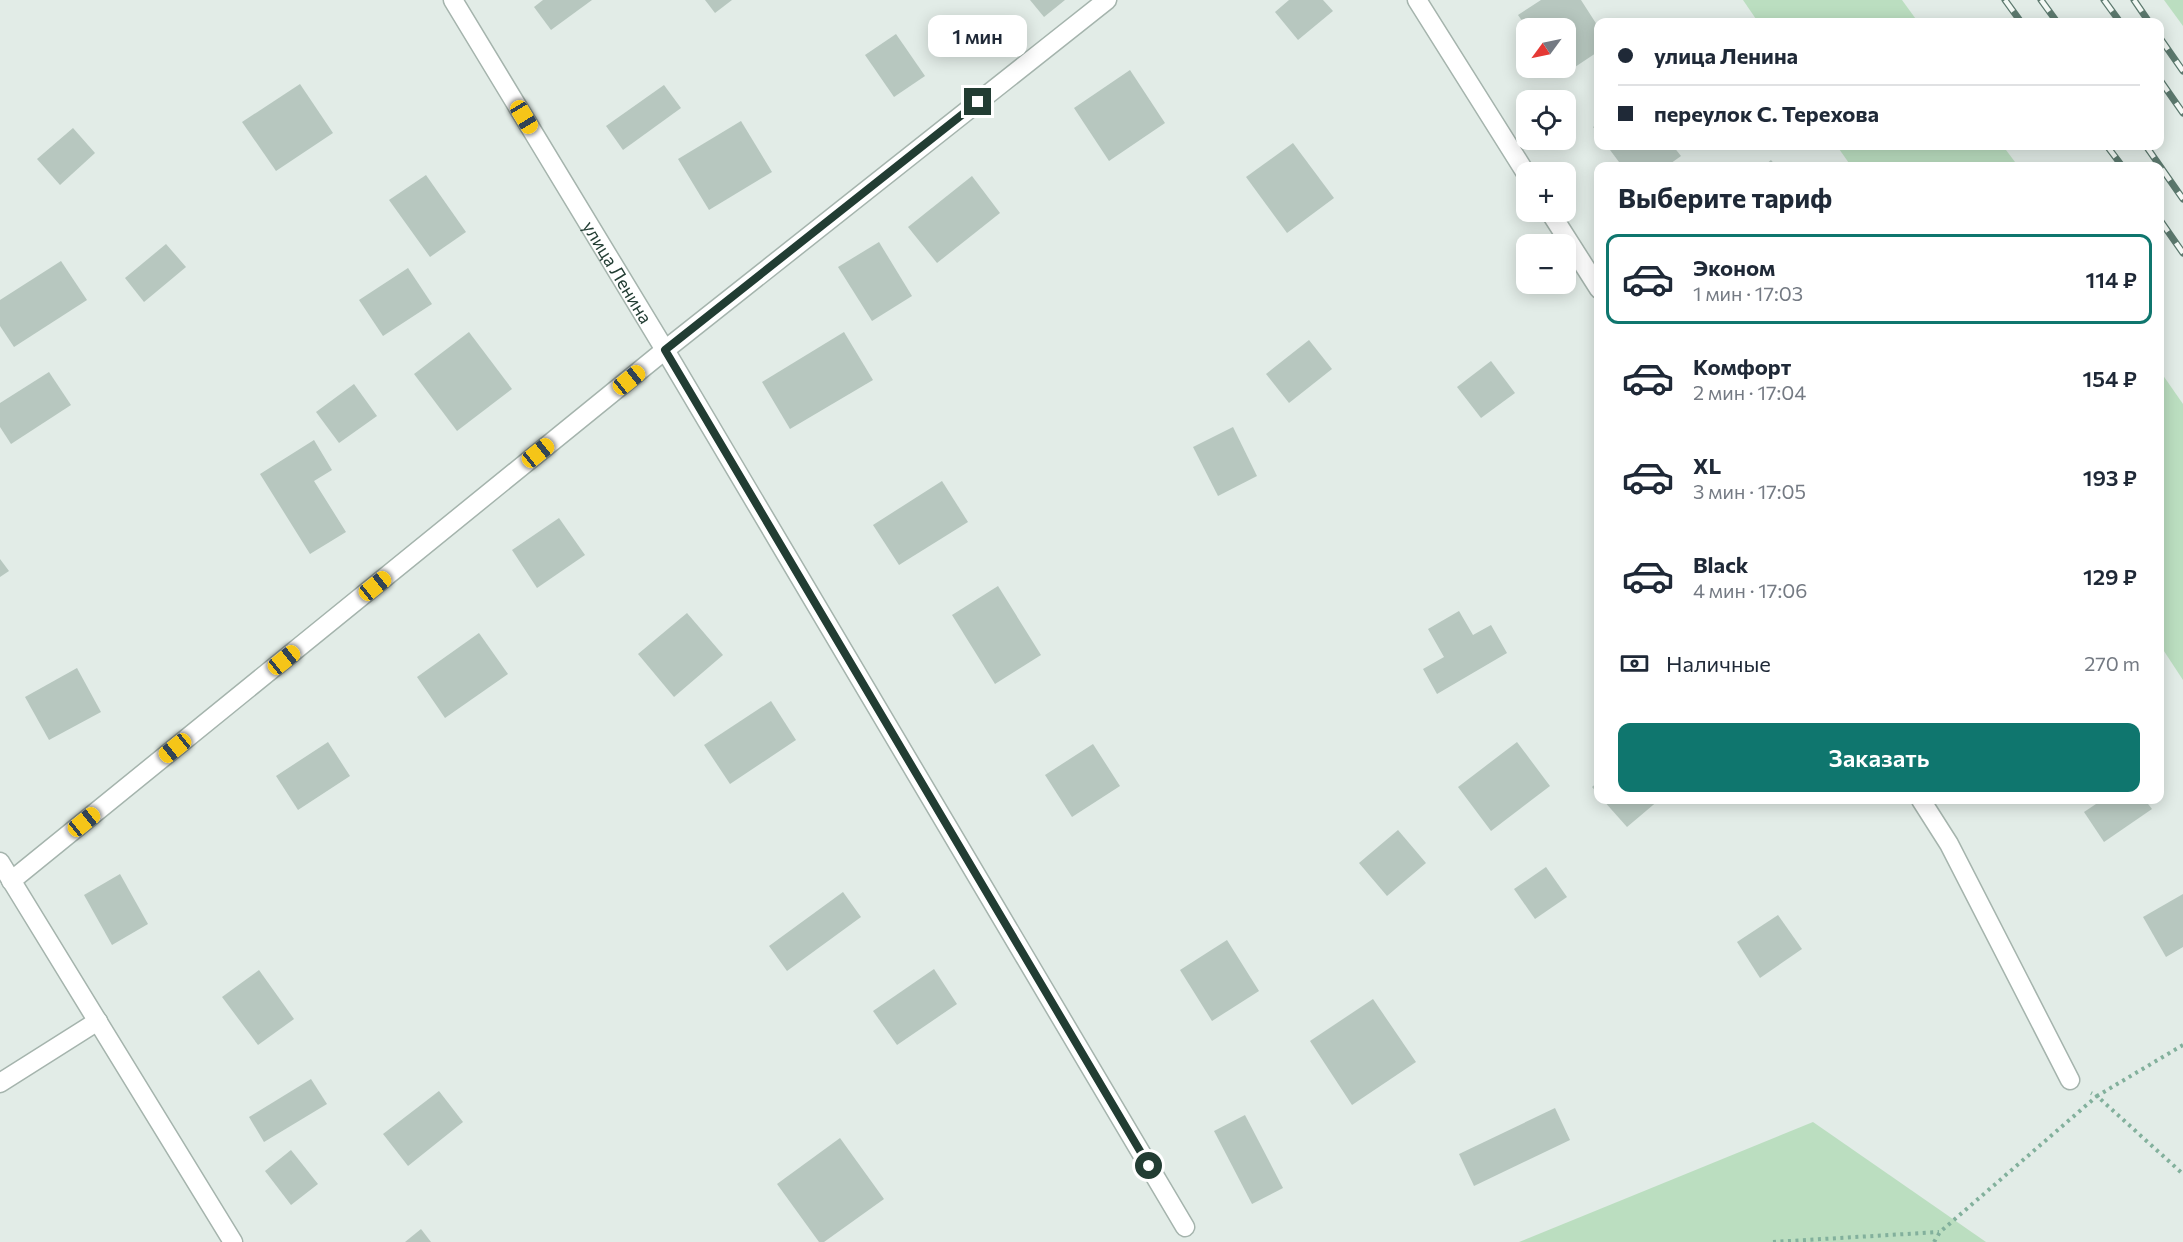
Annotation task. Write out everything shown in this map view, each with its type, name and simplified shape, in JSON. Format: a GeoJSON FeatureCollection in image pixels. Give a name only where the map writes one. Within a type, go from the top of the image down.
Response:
{"type":"FeatureCollection","features":[{"type":"Feature","properties":{"kind":"street","name":"улица Ленина"},"geometry":{"type":"LineString","coordinates":[[453,0],[665,350],[1185,1227]]}},
{"type":"Feature","properties":{"kind":"street"},"geometry":{"type":"LineString","coordinates":[[12,881],[665,350],[1107,0]]}},
{"type":"Feature","properties":{"kind":"street"},"geometry":{"type":"LineString","coordinates":[[1417,0],[1519,162]]}},
{"type":"Feature","properties":{"kind":"street"},"geometry":{"type":"LineString","coordinates":[[1556,222],[1594,281]]}},
{"type":"Feature","properties":{"kind":"street"},"geometry":{"type":"LineString","coordinates":[[1924,804],[1949,844],[2070,1080]]}},
{"type":"Feature","properties":{"kind":"street"},"geometry":{"type":"LineString","coordinates":[[0,862],[233,1242]]}},
{"type":"Feature","properties":{"kind":"street"},"geometry":{"type":"LineString","coordinates":[[0,1083],[98,1021]]}},
{"type":"Feature","properties":{"kind":"path"},"geometry":{"type":"LineString","coordinates":[[1934,1242],[1940,1232],[2097,1096],[2183,1045]]}},
{"type":"Feature","properties":{"kind":"path"},"geometry":{"type":"LineString","coordinates":[[2070,1080],[2097,1096],[2183,1174]]}},
{"type":"Feature","properties":{"kind":"path"},"geometry":{"type":"LineString","coordinates":[[1773,1242],[1940,1232]]}},
{"type":"Feature","properties":{"kind":"green space"},"geometry":{"type":"Polygon","coordinates":[[[1743,0],[1902,0],[1915,18],[1755,18],[1743,0]]]}},
{"type":"Feature","properties":{"kind":"green space"},"geometry":{"type":"Polygon","coordinates":[[[2164,0],[2183,0],[2183,26],[2164,0]]]}},
{"type":"Feature","properties":{"kind":"green space"},"geometry":{"type":"Polygon","coordinates":[[[1840,150],[2006,150],[2015,162],[1848,162],[1840,150]]]}},
{"type":"Feature","properties":{"kind":"green space"},"geometry":{"type":"Polygon","coordinates":[[[2164,377],[2183,404],[2183,680],[2164,651],[2164,377]]]}},
{"type":"Feature","properties":{"kind":"green space"},"geometry":{"type":"Polygon","coordinates":[[[1813,1122],[1986,1242],[1519,1242],[1813,1122]]]}},
{"type":"Feature","properties":{"kind":"building"},"geometry":{"type":"Polygon","coordinates":[[[543,0],[592,0],[551,30],[534,7],[543,0]]]}},
{"type":"Feature","properties":{"kind":"building"},"geometry":{"type":"Polygon","coordinates":[[[705,0],[732,0],[715,13],[705,0]]]}},
{"type":"Feature","properties":{"kind":"building"},"geometry":{"type":"Polygon","coordinates":[[[1030,0],[1065,0],[1044,17],[1030,0]]]}},
{"type":"Feature","properties":{"kind":"building"},"geometry":{"type":"Polygon","coordinates":[[[1289,0],[1323,0],[1333,11],[1298,40],[1275,12],[1289,0]]]}},
{"type":"Feature","properties":{"kind":"building"},"geometry":{"type":"Polygon","coordinates":[[[1541,0],[1581,0],[1594,20],[1594,54],[1576,66],[1576,18],[1520,18],[1518,15],[1541,0]]]}},
{"type":"Feature","properties":{"kind":"building"},"geometry":{"type":"Polygon","coordinates":[[[896,34],[925,76],[894,97],[865,55],[896,34]]]}},
{"type":"Feature","properties":{"kind":"building"},"geometry":{"type":"Polygon","coordinates":[[[1130,70],[1165,123],[1109,161],[1074,108],[1130,70]]]}},
{"type":"Feature","properties":{"kind":"building"},"geometry":{"type":"Polygon","coordinates":[[[300,84],[333,133],[276,171],[242,122],[300,84]]]}},
{"type":"Feature","properties":{"kind":"building"},"geometry":{"type":"Polygon","coordinates":[[[664,85],[681,108],[623,150],[606,126],[664,85]]]}},
{"type":"Feature","properties":{"kind":"building"},"geometry":{"type":"Polygon","coordinates":[[[741,121],[772,172],[709,210],[678,159],[741,121]]]}},
{"type":"Feature","properties":{"kind":"building"},"geometry":{"type":"Polygon","coordinates":[[[73,128],[95,153],[60,185],[37,159],[73,128]]]}},
{"type":"Feature","properties":{"kind":"building"},"geometry":{"type":"Polygon","coordinates":[[[1293,143],[1334,198],[1287,233],[1246,177],[1293,143]]]}},
{"type":"Feature","properties":{"kind":"building"},"geometry":{"type":"Polygon","coordinates":[[[1610,150],[1676,150],[1681,156],[1673,162],[1619,162],[1610,150]]]}},
{"type":"Feature","properties":{"kind":"building"},"geometry":{"type":"Polygon","coordinates":[[[426,175],[466,232],[430,257],[389,200],[426,175]]]}},
{"type":"Feature","properties":{"kind":"building"},"geometry":{"type":"Polygon","coordinates":[[[972,176],[1000,213],[937,263],[908,227],[972,176]]]}},
{"type":"Feature","properties":{"kind":"building"},"geometry":{"type":"Polygon","coordinates":[[[879,242],[912,296],[872,321],[838,267],[879,242]]]}},
{"type":"Feature","properties":{"kind":"building"},"geometry":{"type":"Polygon","coordinates":[[[166,244],[186,267],[144,302],[125,278],[166,244]]]}},
{"type":"Feature","properties":{"kind":"building"},"geometry":{"type":"Polygon","coordinates":[[[61,261],[87,300],[14,347],[0,326],[0,300],[61,261]]]}},
{"type":"Feature","properties":{"kind":"building"},"geometry":{"type":"Polygon","coordinates":[[[408,268],[432,304],[383,336],[359,300],[408,268]]]}},
{"type":"Feature","properties":{"kind":"building"},"geometry":{"type":"Polygon","coordinates":[[[469,332],[512,389],[457,431],[414,374],[469,332]]]}},
{"type":"Feature","properties":{"kind":"building"},"geometry":{"type":"Polygon","coordinates":[[[844,332],[873,380],[790,429],[762,382],[844,332]]]}},
{"type":"Feature","properties":{"kind":"building"},"geometry":{"type":"Polygon","coordinates":[[[1309,340],[1332,369],[1289,403],[1266,374],[1309,340]]]}},
{"type":"Feature","properties":{"kind":"building"},"geometry":{"type":"Polygon","coordinates":[[[1491,361],[1515,393],[1481,418],[1457,387],[1491,361]]]}},
{"type":"Feature","properties":{"kind":"building"},"geometry":{"type":"Polygon","coordinates":[[[49,372],[71,405],[11,444],[0,427],[0,403],[49,372]]]}},
{"type":"Feature","properties":{"kind":"building"},"geometry":{"type":"Polygon","coordinates":[[[354,384],[377,416],[339,443],[316,412],[354,384]]]}},
{"type":"Feature","properties":{"kind":"building"},"geometry":{"type":"Polygon","coordinates":[[[1233,427],[1257,476],[1218,496],[1193,447],[1233,427]]]}},
{"type":"Feature","properties":{"kind":"building"},"geometry":{"type":"Polygon","coordinates":[[[314,440],[332,470],[314,481],[346,532],[310,554],[260,474],[314,440]]]}},
{"type":"Feature","properties":{"kind":"building"},"geometry":{"type":"Polygon","coordinates":[[[942,481],[968,522],[899,565],[873,525],[942,481]]]}},
{"type":"Feature","properties":{"kind":"building"},"geometry":{"type":"Polygon","coordinates":[[[559,518],[585,555],[537,588],[512,550],[559,518]]]}},
{"type":"Feature","properties":{"kind":"building"},"geometry":{"type":"Polygon","coordinates":[[[0,559],[9,571],[0,577],[0,559]]]}},
{"type":"Feature","properties":{"kind":"building"},"geometry":{"type":"Polygon","coordinates":[[[998,586],[1041,655],[995,684],[952,615],[998,586]]]}},
{"type":"Feature","properties":{"kind":"building"},"geometry":{"type":"Polygon","coordinates":[[[1459,611],[1473,635],[1491,625],[1507,653],[1437,694],[1423,669],[1444,657],[1428,629],[1459,611]]]}},
{"type":"Feature","properties":{"kind":"building"},"geometry":{"type":"Polygon","coordinates":[[[687,613],[723,655],[674,697],[638,654],[687,613]]]}},
{"type":"Feature","properties":{"kind":"building"},"geometry":{"type":"Polygon","coordinates":[[[479,633],[508,674],[445,718],[417,677],[479,633]]]}},
{"type":"Feature","properties":{"kind":"building"},"geometry":{"type":"Polygon","coordinates":[[[77,668],[101,712],[49,740],[25,697],[77,668]]]}},
{"type":"Feature","properties":{"kind":"building"},"geometry":{"type":"Polygon","coordinates":[[[771,701],[796,740],[730,784],[704,745],[771,701]]]}},
{"type":"Feature","properties":{"kind":"building"},"geometry":{"type":"Polygon","coordinates":[[[328,742],[350,776],[298,810],[276,776],[328,742]]]}},
{"type":"Feature","properties":{"kind":"building"},"geometry":{"type":"Polygon","coordinates":[[[1517,742],[1550,786],[1491,831],[1458,787],[1517,742]]]}},
{"type":"Feature","properties":{"kind":"building"},"geometry":{"type":"Polygon","coordinates":[[[1093,744],[1120,786],[1072,817],[1045,775],[1093,744]]]}},
{"type":"Feature","properties":{"kind":"building"},"geometry":{"type":"Polygon","coordinates":[[[1607,804],[1654,804],[1627,827],[1607,804]]]}},
{"type":"Feature","properties":{"kind":"building"},"geometry":{"type":"Polygon","coordinates":[[[2096,804],[2148,804],[2152,809],[2104,842],[2084,812],[2096,804]]]}},
{"type":"Feature","properties":{"kind":"building"},"geometry":{"type":"Polygon","coordinates":[[[1398,830],[1426,863],[1387,896],[1359,863],[1398,830]]]}},
{"type":"Feature","properties":{"kind":"building"},"geometry":{"type":"Polygon","coordinates":[[[1546,867],[1567,897],[1535,919],[1514,889],[1546,867]]]}},
{"type":"Feature","properties":{"kind":"building"},"geometry":{"type":"Polygon","coordinates":[[[120,874],[148,924],[112,945],[84,895],[120,874]]]}},
{"type":"Feature","properties":{"kind":"building"},"geometry":{"type":"Polygon","coordinates":[[[843,892],[861,917],[787,971],[769,946],[843,892]]]}},
{"type":"Feature","properties":{"kind":"building"},"geometry":{"type":"Polygon","coordinates":[[[2183,894],[2183,947],[2166,957],[2143,917],[2183,894]]]}},
{"type":"Feature","properties":{"kind":"building"},"geometry":{"type":"Polygon","coordinates":[[[1778,915],[1802,949],[1760,978],[1737,942],[1778,915]]]}},
{"type":"Feature","properties":{"kind":"building"},"geometry":{"type":"Polygon","coordinates":[[[1227,940],[1259,991],[1212,1021],[1180,970],[1227,940]]]}},
{"type":"Feature","properties":{"kind":"building"},"geometry":{"type":"Polygon","coordinates":[[[934,969],[957,1004],[897,1045],[873,1011],[934,969]]]}},
{"type":"Feature","properties":{"kind":"building"},"geometry":{"type":"Polygon","coordinates":[[[259,970],[294,1019],[258,1045],[222,997],[259,970]]]}},
{"type":"Feature","properties":{"kind":"building"},"geometry":{"type":"Polygon","coordinates":[[[1373,999],[1416,1062],[1352,1105],[1310,1041],[1373,999]]]}},
{"type":"Feature","properties":{"kind":"building"},"geometry":{"type":"Polygon","coordinates":[[[311,1079],[327,1104],[264,1142],[249,1117],[311,1079]]]}},
{"type":"Feature","properties":{"kind":"building"},"geometry":{"type":"Polygon","coordinates":[[[439,1091],[463,1122],[408,1166],[383,1134],[439,1091]]]}},
{"type":"Feature","properties":{"kind":"building"},"geometry":{"type":"Polygon","coordinates":[[[1555,1108],[1570,1140],[1474,1186],[1459,1154],[1555,1108]]]}},
{"type":"Feature","properties":{"kind":"building"},"geometry":{"type":"Polygon","coordinates":[[[1245,1115],[1283,1188],[1252,1204],[1214,1131],[1245,1115]]]}},
{"type":"Feature","properties":{"kind":"building"},"geometry":{"type":"Polygon","coordinates":[[[840,1138],[884,1199],[824,1242],[819,1242],[777,1184],[840,1138]]]}},
{"type":"Feature","properties":{"kind":"building"},"geometry":{"type":"Polygon","coordinates":[[[291,1150],[318,1184],[291,1205],[265,1171],[291,1150]]]}},
{"type":"Feature","properties":{"kind":"building"},"geometry":{"type":"Polygon","coordinates":[[[421,1229],[431,1242],[405,1242],[421,1229]]]}},
{"type":"Feature","properties":{"kind":"railway"},"geometry":{"type":"LineString","coordinates":[[2005,0],[2018,18]]}},
{"type":"Feature","properties":{"kind":"railway"},"geometry":{"type":"LineString","coordinates":[[2041,0],[2054,18]]}},
{"type":"Feature","properties":{"kind":"railway"},"geometry":{"type":"LineString","coordinates":[[2104,0],[2117,18]]}},
{"type":"Feature","properties":{"kind":"railway"},"geometry":{"type":"LineString","coordinates":[[2134,0],[2146,18]]}},
{"type":"Feature","properties":{"kind":"railway"},"geometry":{"type":"LineString","coordinates":[[2164,44],[2183,71]]}},
{"type":"Feature","properties":{"kind":"railway"},"geometry":{"type":"LineString","coordinates":[[2164,86],[2183,113]]}},
{"type":"Feature","properties":{"kind":"railway"},"geometry":{"type":"LineString","coordinates":[[2110,150],[2119,162]]}},
{"type":"Feature","properties":{"kind":"railway"},"geometry":{"type":"LineString","coordinates":[[2149,150],[2157,162]]}},
{"type":"Feature","properties":{"kind":"railway"},"geometry":{"type":"LineString","coordinates":[[2164,172],[2183,199]]}},
{"type":"Feature","properties":{"kind":"railway"},"geometry":{"type":"LineString","coordinates":[[2164,226],[2183,253]]}},
{"type":"Feature","properties":{"kind":"route"},"geometry":{"type":"LineString","coordinates":[[978,102],[665,350],[1149,1166]]}}]}
